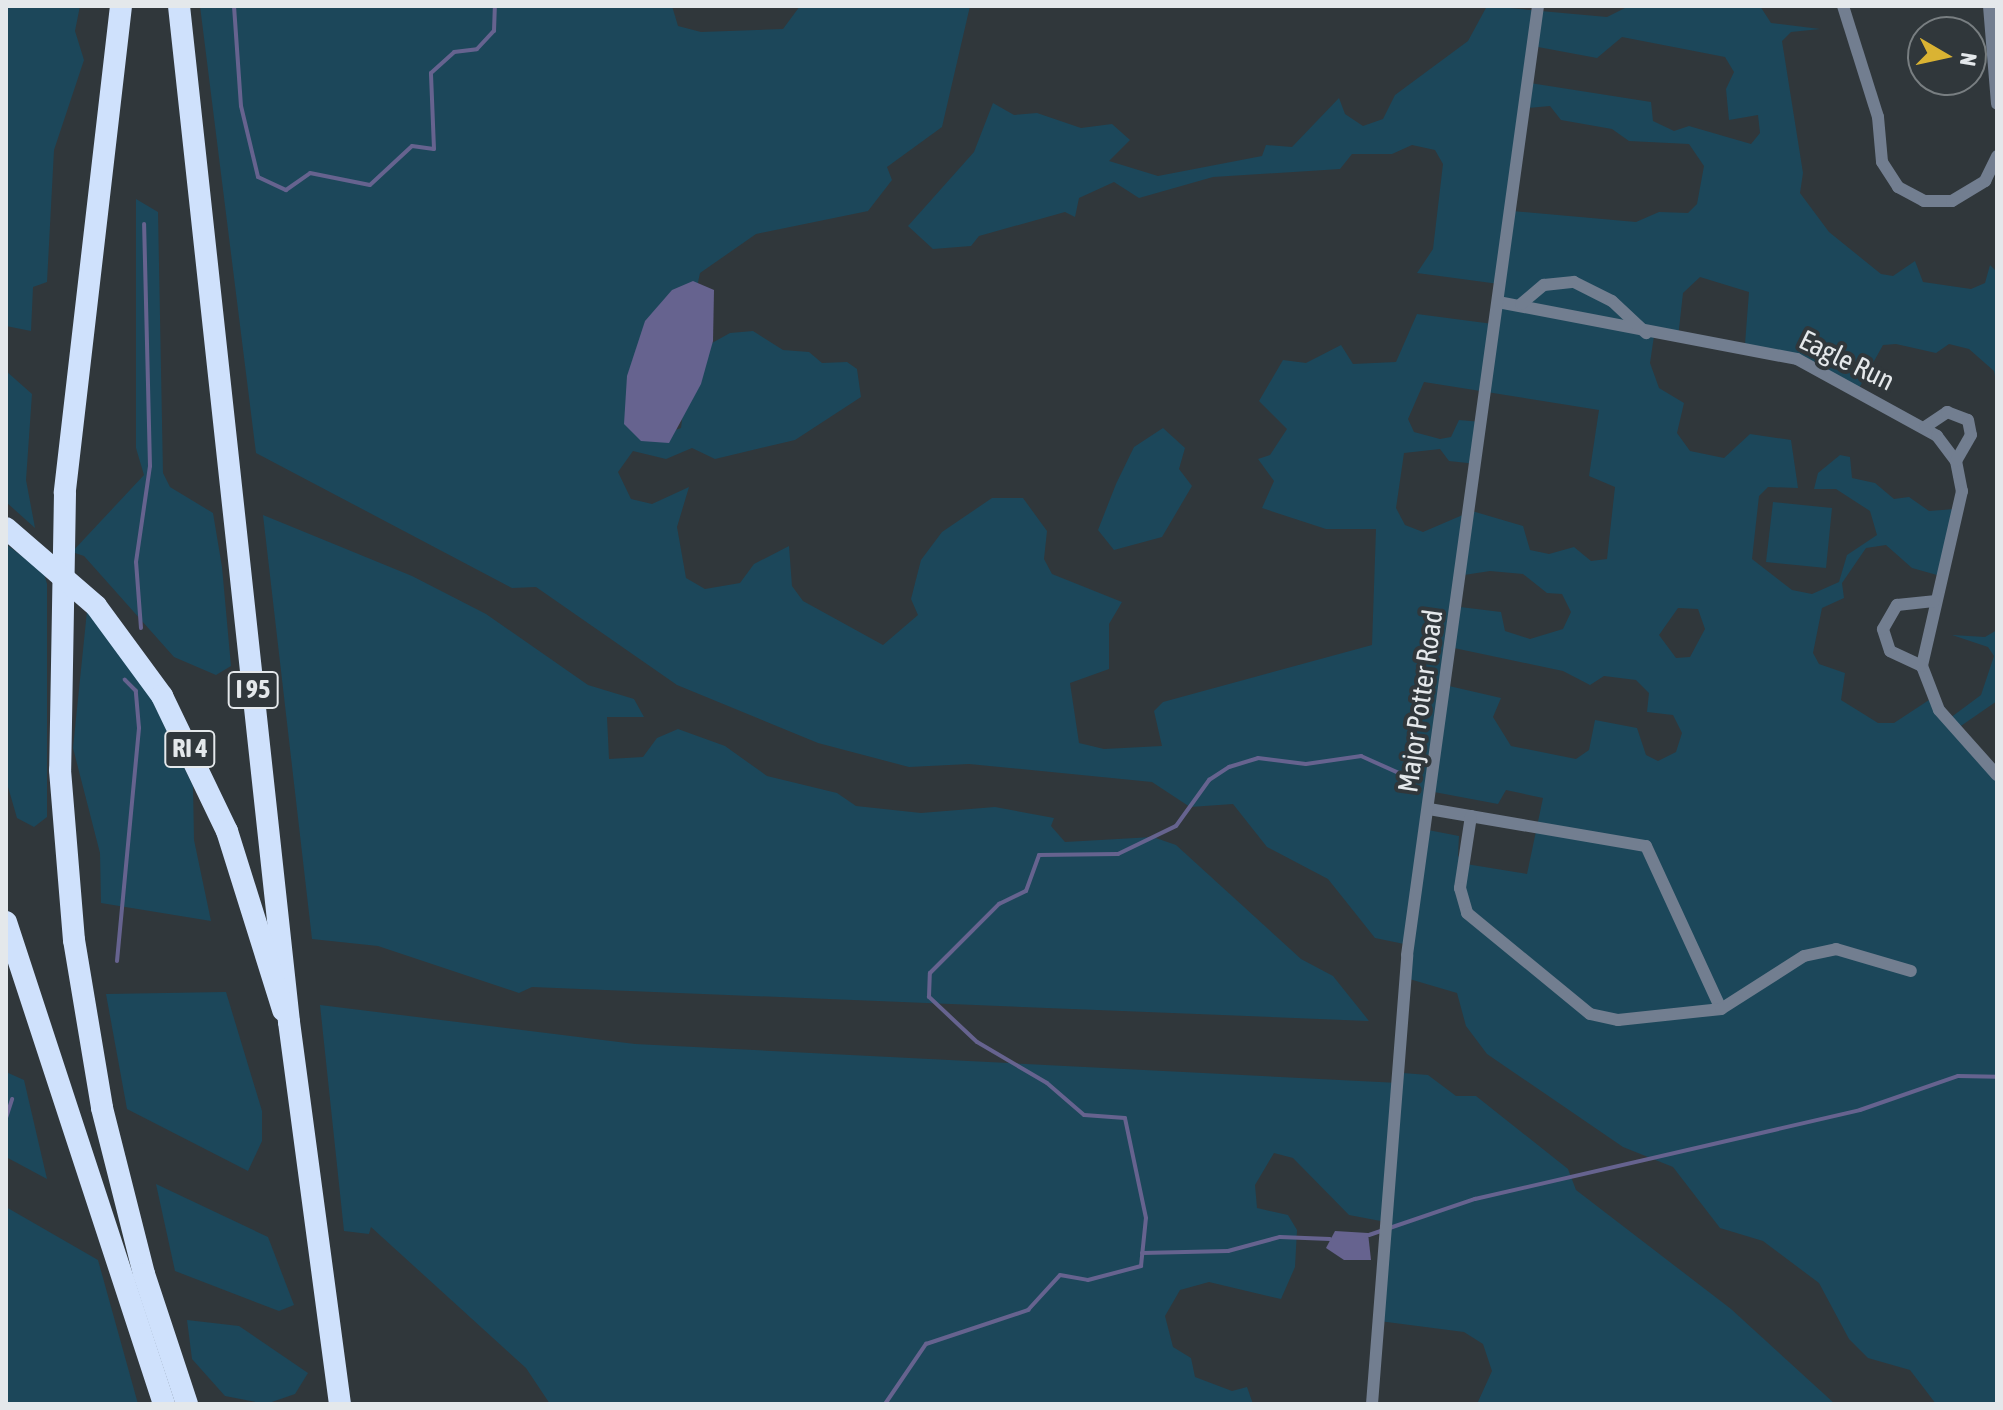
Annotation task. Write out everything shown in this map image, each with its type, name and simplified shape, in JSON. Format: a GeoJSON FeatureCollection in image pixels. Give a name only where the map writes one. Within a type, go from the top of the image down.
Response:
{"type":"FeatureCollection","features":[{"type":"Feature","properties":{"kind":"highway"},"geometry":{"type":"LineString","coordinates":[[121,6],[63,522],[58,603],[62,813],[86,1025],[132,1233],[187,1404]]}},
{"type":"Feature","properties":{"kind":"highway","name":"I 95"},"geometry":{"type":"LineString","coordinates":[[179,6],[289,1022],[340,1404]]}},
{"type":"Feature","properties":{"kind":"highway","name":"RI 4"},"geometry":{"type":"LineString","coordinates":[[6,528],[96,606],[162,696],[227,831],[289,1022]]}},
{"type":"Feature","properties":{"kind":"highway"},"geometry":{"type":"LineString","coordinates":[[6,922],[164,1404]]}},
{"type":"Feature","properties":{"kind":"highway"},"geometry":{"type":"LineString","coordinates":[[6,933],[22,969]]}},
{"type":"Feature","properties":{"kind":"street","name":"Major Potter Road"},"geometry":{"type":"LineString","coordinates":[[1372,1404],[1407,955],[1538,6]]}},
{"type":"Feature","properties":{"kind":"street"},"geometry":{"type":"LineString","coordinates":[[1843,6],[1878,117],[1882,162],[1898,187],[1924,201],[1952,201],[1985,181],[1997,156]]}},
{"type":"Feature","properties":{"kind":"street"},"geometry":{"type":"LineString","coordinates":[[1989,6],[1997,104]]}},
{"type":"Feature","properties":{"kind":"street"},"geometry":{"type":"LineString","coordinates":[[1521,304],[1544,285],[1574,282],[1612,301],[1649,335]]}},
{"type":"Feature","properties":{"kind":"street","name":"Eagle Run"},"geometry":{"type":"LineString","coordinates":[[1498,302],[1521,304],[1649,335],[1797,359],[1925,427],[1956,461]]}},
{"type":"Feature","properties":{"kind":"street"},"geometry":{"type":"LineString","coordinates":[[1925,427],[1947,412],[1968,420],[1971,435],[1956,461],[1961,507],[1934,601],[1922,666],[1939,710],[1997,775]]}},
{"type":"Feature","properties":{"kind":"street"},"geometry":{"type":"LineString","coordinates":[[1922,666],[1890,651],[1883,629],[1897,605],[1934,601]]}},
{"type":"Feature","properties":{"kind":"street"},"geometry":{"type":"LineString","coordinates":[[1429,809],[1646,846],[1721,1009]]}},
{"type":"Feature","properties":{"kind":"street"},"geometry":{"type":"LineString","coordinates":[[1471,816],[1460,888],[1467,913],[1535,972],[1590,1014],[1618,1020],[1721,1009],[1804,956],[1836,949],[1911,971]]}},
{"type":"Feature","properties":{"kind":"shaded area"},"geometry":{"type":"Polygon","coordinates":[[[6,6],[80,6],[75,31],[84,60],[54,150],[47,282],[33,287],[31,331],[6,326],[6,6]]]}},
{"type":"Feature","properties":{"kind":"shaded area"},"geometry":{"type":"Polygon","coordinates":[[[200,6],[672,6],[678,26],[701,32],[783,29],[800,6],[970,6],[942,127],[887,167],[892,180],[868,211],[756,234],[700,273],[665,434],[681,428],[685,395],[712,343],[730,333],[753,331],[783,350],[809,352],[822,363],[847,362],[857,369],[861,397],[795,440],[715,459],[692,448],[666,459],[633,451],[618,472],[631,499],[652,504],[689,487],[677,527],[686,578],[705,589],[740,583],[754,564],[789,546],[792,586],[803,601],[883,645],[918,615],[911,599],[921,560],[942,532],[992,498],[1023,498],[1047,531],[1044,559],[1052,574],[1122,602],[1109,624],[1109,669],[1070,683],[1079,743],[1104,749],[1162,746],[1154,711],[1163,702],[1372,645],[1376,529],[1326,529],[1262,508],[1274,481],[1258,459],[1270,455],[1287,429],[1259,401],[1283,360],[1306,363],[1341,345],[1353,364],[1396,362],[1417,314],[1493,324],[1499,284],[1417,273],[1433,249],[1443,164],[1435,150],[1412,145],[1392,154],[1352,154],[1340,169],[1213,177],[1139,198],[1114,182],[1079,198],[1075,217],[1065,212],[979,236],[971,246],[933,249],[908,226],[974,152],[993,103],[1014,115],[1037,113],[1081,128],[1112,124],[1130,140],[1109,161],[1158,176],[1262,156],[1266,145],[1292,147],[1339,98],[1345,114],[1363,126],[1383,119],[1395,95],[1468,41],[1487,6],[1607,17],[1629,6],[1760,6],[1771,23],[1820,29],[1791,32],[1782,41],[1803,173],[1800,193],[1829,232],[1881,274],[1893,276],[1915,261],[1923,282],[1971,289],[1985,283],[1990,265],[1997,272],[1997,387],[1994,371],[1969,349],[1949,344],[1936,353],[1896,344],[1883,345],[1858,390],[1745,344],[1749,292],[1700,277],[1683,293],[1678,338],[1654,336],[1650,363],[1659,388],[1684,403],[1677,433],[1690,451],[1724,458],[1750,434],[1791,440],[1798,488],[1768,487],[1759,496],[1752,559],[1792,590],[1812,594],[1839,582],[1847,555],[1877,535],[1870,511],[1836,489],[1814,489],[1818,473],[1840,455],[1850,457],[1852,478],[1875,483],[1894,499],[1909,497],[1929,511],[1955,509],[1937,575],[1912,568],[1886,545],[1866,548],[1842,583],[1844,598],[1822,608],[1813,653],[1819,664],[1845,673],[1841,700],[1878,723],[1894,723],[1929,700],[1946,721],[1981,695],[1994,656],[1988,647],[1952,635],[1985,637],[1997,630],[1997,701],[1955,730],[1997,775],[1997,1404],[1936,1404],[1910,1370],[1868,1358],[1849,1339],[1819,1283],[1763,1241],[1720,1228],[1673,1167],[1623,1147],[1487,1054],[1466,1026],[1457,993],[1406,978],[1409,945],[1375,938],[1328,879],[1267,847],[1233,804],[1190,807],[1152,782],[969,764],[909,767],[818,743],[677,685],[536,587],[512,588],[256,453],[200,6]],[[1622,37],[1597,58],[1538,47],[1530,83],[1651,102],[1653,121],[1674,131],[1689,126],[1751,144],[1760,133],[1758,115],[1729,120],[1726,89],[1734,72],[1725,57],[1622,37]],[[1550,106],[1528,108],[1512,211],[1636,222],[1659,212],[1688,213],[1697,204],[1704,166],[1689,144],[1629,141],[1612,129],[1561,120],[1550,106]],[[1424,382],[1408,419],[1414,432],[1440,439],[1451,437],[1459,420],[1482,422],[1477,464],[1449,461],[1440,449],[1404,453],[1396,508],[1405,525],[1423,532],[1472,511],[1523,526],[1530,550],[1549,554],[1574,547],[1591,561],[1607,559],[1615,487],[1589,476],[1599,410],[1424,382]],[[1490,571],[1464,575],[1460,607],[1501,612],[1505,631],[1530,639],[1563,629],[1571,612],[1562,594],[1547,593],[1523,574],[1490,571]],[[1678,608],[1659,635],[1676,658],[1690,657],[1705,629],[1698,609],[1678,608]],[[1454,648],[1449,686],[1501,698],[1493,717],[1511,746],[1576,759],[1589,750],[1595,720],[1637,728],[1646,755],[1658,761],[1676,752],[1682,733],[1673,715],[1647,712],[1649,693],[1636,680],[1604,676],[1590,685],[1563,671],[1454,648]],[[1506,790],[1498,804],[1434,792],[1428,830],[1459,836],[1458,856],[1466,864],[1527,874],[1543,798],[1506,790]]]}},
{"type":"Feature","properties":{"kind":"shaded area"},"geometry":{"type":"Polygon","coordinates":[[[136,199],[158,212],[163,473],[170,487],[213,513],[222,567],[231,666],[216,675],[174,657],[84,556],[72,552],[144,475],[136,448],[136,199]]]}},
{"type":"Feature","properties":{"kind":"shaded area"},"geometry":{"type":"Polygon","coordinates":[[[693,281],[714,290],[713,341],[701,384],[669,443],[641,441],[624,424],[627,376],[645,321],[672,290],[693,281]]]}},
{"type":"Feature","properties":{"kind":"shaded area"},"geometry":{"type":"Polygon","coordinates":[[[6,371],[32,394],[26,480],[35,528],[6,502],[6,371]]]}},
{"type":"Feature","properties":{"kind":"shaded area"},"geometry":{"type":"Polygon","coordinates":[[[1163,428],[1185,448],[1179,469],[1192,486],[1162,537],[1114,550],[1098,530],[1116,484],[1134,447],[1163,428]]]}},
{"type":"Feature","properties":{"kind":"shaded area"},"geometry":{"type":"Polygon","coordinates":[[[1773,502],[1832,508],[1826,568],[1766,562],[1773,502]]]}},
{"type":"Feature","properties":{"kind":"shaded area"},"geometry":{"type":"Polygon","coordinates":[[[263,515],[412,576],[486,614],[588,685],[634,699],[644,717],[607,717],[609,759],[643,757],[657,738],[678,729],[725,746],[767,776],[837,793],[856,806],[921,813],[995,807],[1054,818],[1051,826],[1065,842],[1153,837],[1176,845],[1301,959],[1333,976],[1369,1021],[532,987],[519,993],[378,946],[312,939],[263,515]]]}},
{"type":"Feature","properties":{"kind":"shaded area"},"geometry":{"type":"Polygon","coordinates":[[[6,544],[44,573],[47,584],[47,817],[34,827],[17,818],[6,780],[6,544]]]}},
{"type":"Feature","properties":{"kind":"shaded area"},"geometry":{"type":"Polygon","coordinates":[[[87,611],[146,687],[193,786],[194,840],[211,921],[101,903],[100,853],[73,748],[87,611]]]}},
{"type":"Feature","properties":{"kind":"shaded area"},"geometry":{"type":"Polygon","coordinates":[[[226,992],[262,1111],[262,1141],[248,1171],[127,1109],[106,994],[226,992]]]}},
{"type":"Feature","properties":{"kind":"shaded area"},"geometry":{"type":"Polygon","coordinates":[[[320,1005],[635,1044],[1399,1083],[1403,1073],[1428,1075],[1456,1096],[1476,1096],[1568,1169],[1576,1190],[1731,1309],[1835,1404],[1477,1404],[1492,1371],[1483,1344],[1464,1332],[1379,1321],[1386,1222],[1349,1215],[1293,1158],[1274,1153],[1255,1185],[1257,1208],[1288,1215],[1297,1230],[1295,1267],[1281,1299],[1209,1282],[1180,1290],[1165,1316],[1173,1347],[1191,1358],[1195,1377],[1232,1391],[1247,1387],[1253,1404],[550,1404],[526,1368],[371,1227],[369,1234],[344,1231],[320,1005]]]}},
{"type":"Feature","properties":{"kind":"shaded area"},"geometry":{"type":"Polygon","coordinates":[[[6,1072],[24,1080],[47,1179],[6,1157],[6,1072]]]}},
{"type":"Feature","properties":{"kind":"shaded area"},"geometry":{"type":"Polygon","coordinates":[[[156,1184],[268,1237],[294,1305],[279,1311],[175,1271],[156,1184]]]}},
{"type":"Feature","properties":{"kind":"shaded area"},"geometry":{"type":"Polygon","coordinates":[[[6,1207],[98,1260],[138,1404],[6,1404],[6,1207]]]}},
{"type":"Feature","properties":{"kind":"shaded area"},"geometry":{"type":"Polygon","coordinates":[[[1335,1231],[1368,1233],[1371,1260],[1344,1260],[1326,1248],[1335,1231]]]}},
{"type":"Feature","properties":{"kind":"shaded area"},"geometry":{"type":"Polygon","coordinates":[[[187,1320],[239,1326],[308,1373],[295,1394],[266,1404],[225,1396],[192,1359],[187,1320]]]}},
{"type":"Feature","properties":{"kind":"waterway"},"geometry":{"type":"LineString","coordinates":[[234,6],[241,106],[258,177],[286,190],[310,173],[370,185],[412,146],[434,149],[431,73],[454,52],[477,49],[494,31],[495,6]]}},
{"type":"Feature","properties":{"kind":"waterway"},"geometry":{"type":"LineString","coordinates":[[141,628],[136,562],[150,466],[144,224]]}},
{"type":"Feature","properties":{"kind":"waterway"},"geometry":{"type":"LineString","coordinates":[[117,961],[139,728],[136,691],[125,680]]}},
{"type":"Feature","properties":{"kind":"waterway"},"geometry":{"type":"LineString","coordinates":[[885,1404],[926,1344],[1028,1310],[1060,1275],[1088,1280],[1141,1266],[1146,1218],[1125,1118],[1084,1115],[1047,1083],[977,1042],[929,997],[930,973],[999,904],[1026,891],[1039,855],[1118,854],[1176,826],[1209,780],[1229,767],[1258,758],[1306,764],[1361,756],[1410,778]]}},
{"type":"Feature","properties":{"kind":"waterway"},"geometry":{"type":"LineString","coordinates":[[1369,1235],[1475,1199],[1860,1110],[1958,1076],[1997,1077]]}},
{"type":"Feature","properties":{"kind":"waterway"},"geometry":{"type":"LineString","coordinates":[[6,1118],[12,1099]]}},
{"type":"Feature","properties":{"kind":"waterway"},"geometry":{"type":"LineString","coordinates":[[1142,1253],[1228,1251],[1280,1237],[1330,1239]]}}]}
